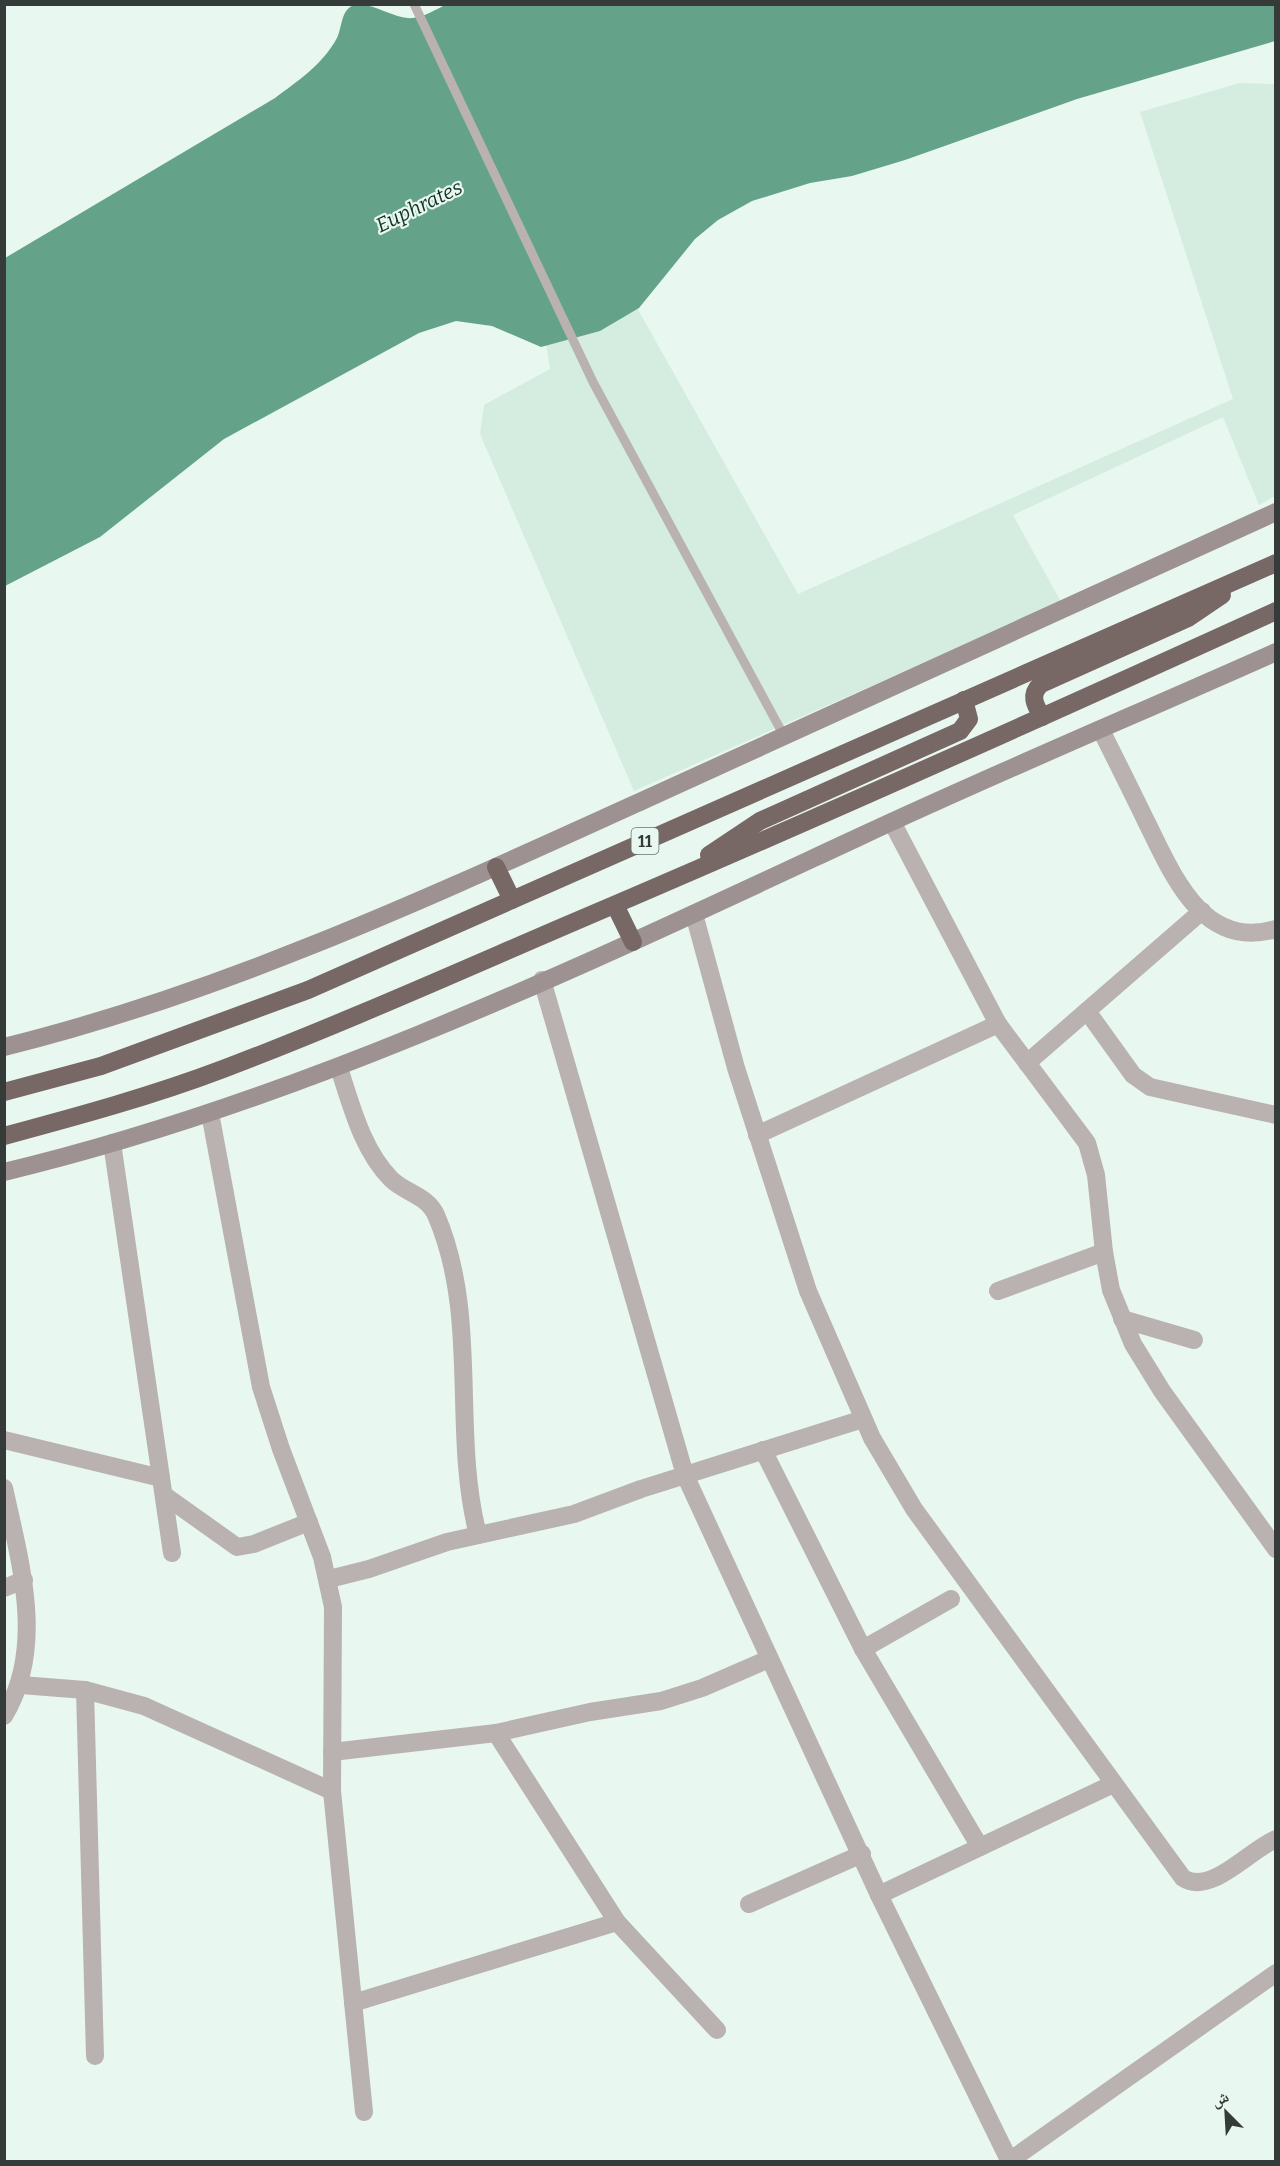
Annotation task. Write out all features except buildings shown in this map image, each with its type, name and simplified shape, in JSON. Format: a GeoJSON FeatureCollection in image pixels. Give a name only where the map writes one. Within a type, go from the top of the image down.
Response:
{"type":"FeatureCollection","features":[{"type":"Feature","properties":{"kind":"highway","name":"11"},"geometry":{"type":"LineString","coordinates":[[4,1092],[101,1066],[205,1030],[308,990],[1275,563]]}},
{"type":"Feature","properties":{"kind":"highway"},"geometry":{"type":"LineString","coordinates":[[1042,717],[1034,700],[1035,691],[1041,684],[1188,618],[1242,579]]}},
{"type":"Feature","properties":{"kind":"highway"},"geometry":{"type":"LineString","coordinates":[[4,1136],[113,1106],[220,1070],[615,905],[1042,717],[1275,610]]}},
{"type":"Feature","properties":{"kind":"highway"},"geometry":{"type":"LineString","coordinates":[[681,876],[760,821],[960,731],[969,719],[964,700]]}},
{"type":"Feature","properties":{"kind":"highway"},"geometry":{"type":"LineString","coordinates":[[496,867],[512,900]]}},
{"type":"Feature","properties":{"kind":"highway"},"geometry":{"type":"LineString","coordinates":[[615,905],[633,942]]}},
{"type":"Feature","properties":{"kind":"main road"},"geometry":{"type":"LineString","coordinates":[[4,1047],[132,1011],[217,983],[300,951],[496,867],[1275,512]]}},
{"type":"Feature","properties":{"kind":"main road"},"geometry":{"type":"LineString","coordinates":[[4,1172],[112,1143],[210,1113],[339,1068],[633,942],[892,822],[1275,652]]}},
{"type":"Feature","properties":{"kind":"street"},"geometry":{"type":"LineString","coordinates":[[1101,730],[1181,889],[1217,923],[1243,934],[1275,929]]}},
{"type":"Feature","properties":{"kind":"street"},"geometry":{"type":"LineString","coordinates":[[892,822],[998,1024],[1082,1133],[1092,1153],[1111,1290],[1133,1344],[1162,1390],[1275,1549]]}},
{"type":"Feature","properties":{"kind":"street"},"geometry":{"type":"LineString","coordinates":[[1027,1063],[1202,911]]}},
{"type":"Feature","properties":{"kind":"street"},"geometry":{"type":"LineString","coordinates":[[694,914],[757,1135],[808,1291],[863,1419],[914,1509],[1178,1873],[1189,1881],[1202,1883],[1209,1881],[1275,1839]]}},
{"type":"Feature","properties":{"kind":"street"},"geometry":{"type":"LineString","coordinates":[[542,980],[685,1475],[879,1894],[1009,2161],[1275,1973]]}},
{"type":"Feature","properties":{"kind":"street"},"geometry":{"type":"LineString","coordinates":[[1087,1011],[1133,1075],[1150,1087],[1275,1115]]}},
{"type":"Feature","properties":{"kind":"street"},"geometry":{"type":"LineString","coordinates":[[757,1135],[998,1024]]}},
{"type":"Feature","properties":{"kind":"street"},"geometry":{"type":"LineString","coordinates":[[339,1068],[356,1118],[379,1164],[400,1186],[428,1203],[435,1214],[451,1265],[460,1301],[466,1461],[471,1507],[478,1535]]}},
{"type":"Feature","properties":{"kind":"street"},"geometry":{"type":"LineString","coordinates":[[210,1113],[261,1387],[328,1579],[334,1636],[332,1791],[364,2112]]}},
{"type":"Feature","properties":{"kind":"street"},"geometry":{"type":"LineString","coordinates":[[112,1143],[172,1553]]}},
{"type":"Feature","properties":{"kind":"street"},"geometry":{"type":"LineString","coordinates":[[998,1291],[1104,1251]]}},
{"type":"Feature","properties":{"kind":"street"},"geometry":{"type":"LineString","coordinates":[[1122,1319],[1194,1340]]}},
{"type":"Feature","properties":{"kind":"street"},"geometry":{"type":"LineString","coordinates":[[328,1579],[369,1569],[447,1542],[574,1514],[685,1475],[863,1419]]}},
{"type":"Feature","properties":{"kind":"street"},"geometry":{"type":"LineString","coordinates":[[4,1440],[163,1486],[237,1547],[254,1544],[309,1522]]}},
{"type":"Feature","properties":{"kind":"street"},"geometry":{"type":"LineString","coordinates":[[763,1450],[863,1649],[980,1847]]}},
{"type":"Feature","properties":{"kind":"street"},"geometry":{"type":"LineString","coordinates":[[4,1488],[24,1580],[26,1652],[21,1684],[4,1716]]}},
{"type":"Feature","properties":{"kind":"street"},"geometry":{"type":"LineString","coordinates":[[4,1588],[24,1580]]}},
{"type":"Feature","properties":{"kind":"street"},"geometry":{"type":"LineString","coordinates":[[863,1649],[951,1599]]}},
{"type":"Feature","properties":{"kind":"street"},"geometry":{"type":"LineString","coordinates":[[332,1752],[496,1733],[590,1712],[661,1701],[702,1688],[769,1659]]}},
{"type":"Feature","properties":{"kind":"street"},"geometry":{"type":"LineString","coordinates":[[21,1684],[85,1690],[144,1706],[332,1791]]}},
{"type":"Feature","properties":{"kind":"street"},"geometry":{"type":"LineString","coordinates":[[85,1690],[95,2055]]}},
{"type":"Feature","properties":{"kind":"street"},"geometry":{"type":"LineString","coordinates":[[496,1733],[617,1922],[717,2030]]}},
{"type":"Feature","properties":{"kind":"street"},"geometry":{"type":"LineString","coordinates":[[879,1894],[1113,1784]]}},
{"type":"Feature","properties":{"kind":"street"},"geometry":{"type":"LineString","coordinates":[[749,1904],[862,1854]]}},
{"type":"Feature","properties":{"kind":"street"},"geometry":{"type":"LineString","coordinates":[[353,2003],[617,1922]]}},
{"type":"Feature","properties":{"kind":"lane"},"geometry":{"type":"LineString","coordinates":[[414,4],[593,382],[783,736]]}},
{"type":"Feature","properties":{"kind":"shaded area"},"geometry":{"type":"Polygon","coordinates":[[[1240,83],[1275,84],[1275,496],[1259,505],[1223,417],[1013,515],[1061,602],[634,791],[480,434],[484,405],[550,369],[544,331],[636,306],[798,594],[1233,399],[1140,112],[1240,83]]]}},
{"type":"Feature","properties":{"kind":"water","name":"Euphrates"},"geometry":{"type":"Polygon","coordinates":[[[447,4],[1275,5],[1275,41],[1077,99],[905,160],[852,176],[810,183],[752,201],[718,220],[695,239],[639,308],[600,331],[541,347],[492,326],[456,321],[419,333],[224,439],[100,537],[5,586],[5,258],[275,98],[325,56],[337,38],[348,8],[367,6],[405,18],[413,18],[447,4]]]}}]}
